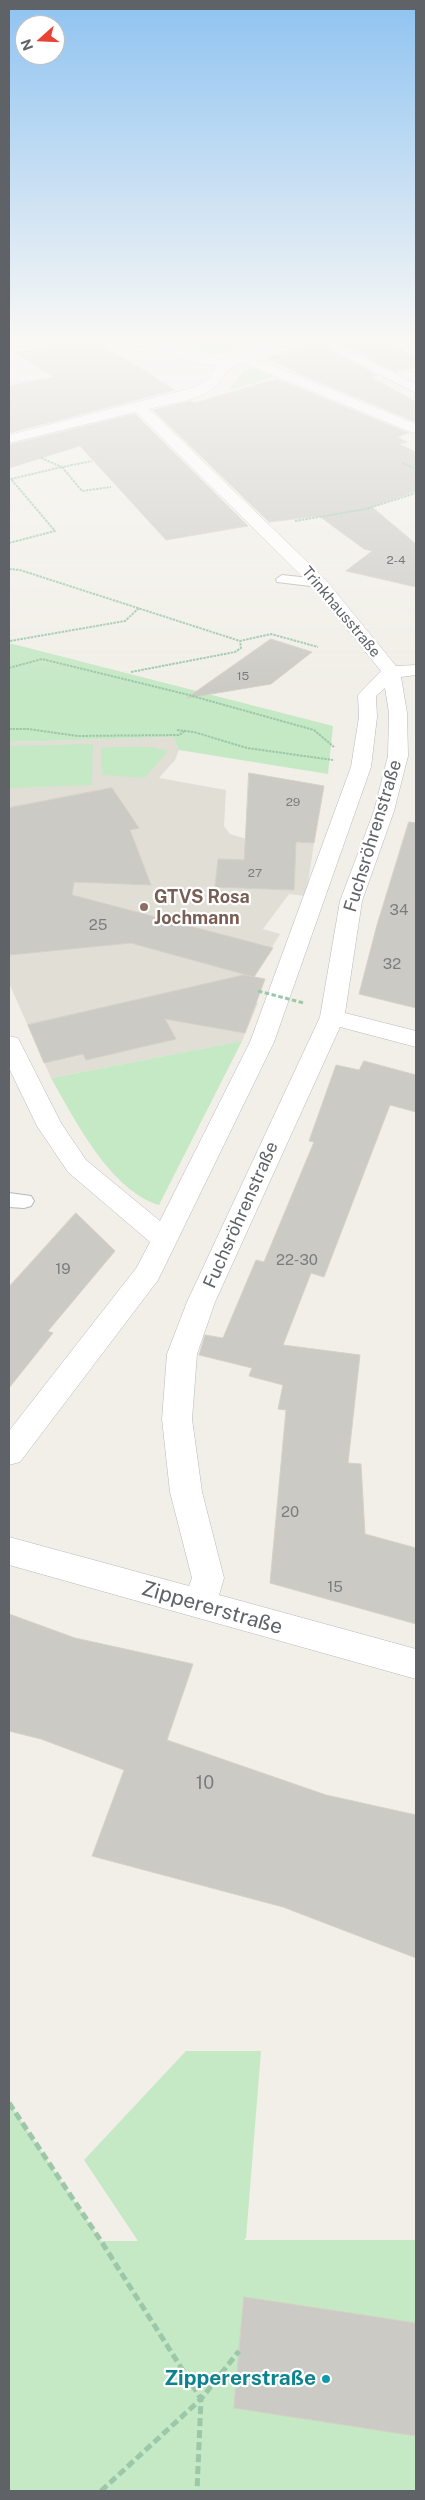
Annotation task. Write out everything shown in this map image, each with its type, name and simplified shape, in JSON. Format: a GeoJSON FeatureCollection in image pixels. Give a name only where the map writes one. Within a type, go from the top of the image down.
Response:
{"type":"FeatureCollection","features":[{"type":"Feature","properties":{"kind":"street","name":"Trinkhausstraße"},"geometry":{"type":"LineString","coordinates":[[191,459],[319,583],[391,672]]}},
{"type":"Feature","properties":{"kind":"street"},"geometry":{"type":"LineString","coordinates":[[391,672],[416,670]]}},
{"type":"Feature","properties":{"kind":"street","name":"Fuchsröhrenstraße"},"geometry":{"type":"LineString","coordinates":[[9,1453],[148,1273],[262,1042],[361,767],[368,717],[367,695],[391,672]]}},
{"type":"Feature","properties":{"kind":"street","name":"Fuchsröhrenstraße"},"geometry":{"type":"LineString","coordinates":[[200,1604],[208,1578],[186,1492],[177,1419],[182,1354],[201,1302],[332,1017],[351,901],[384,811],[398,756],[398,713],[391,672]]}},
{"type":"Feature","properties":{"kind":"street"},"geometry":{"type":"LineString","coordinates":[[332,1017],[416,1039]]}},
{"type":"Feature","properties":{"kind":"street"},"geometry":{"type":"LineString","coordinates":[[9,1044],[50,1126],[77,1166],[164,1240]]}},
{"type":"Feature","properties":{"kind":"street","name":"Zippererstraße"},"geometry":{"type":"LineString","coordinates":[[9,1551],[416,1664]]}},
{"type":"Feature","properties":{"kind":"lane"},"geometry":{"type":"LineString","coordinates":[[282,579],[319,583]]}},
{"type":"Feature","properties":{"kind":"path"},"geometry":{"type":"LineString","coordinates":[[43,459],[62,466],[82,491],[111,487]]}},
{"type":"Feature","properties":{"kind":"path"},"geometry":{"type":"LineString","coordinates":[[9,542],[55,531],[11,479],[62,466],[92,461]]}},
{"type":"Feature","properties":{"kind":"path"},"geometry":{"type":"LineString","coordinates":[[402,463],[416,469]]}},
{"type":"Feature","properties":{"kind":"path"},"geometry":{"type":"LineString","coordinates":[[288,522],[366,510],[416,493]]}},
{"type":"Feature","properties":{"kind":"path"},"geometry":{"type":"LineString","coordinates":[[9,569],[20,570],[240,642],[272,634],[318,647]]}},
{"type":"Feature","properties":{"kind":"path"},"geometry":{"type":"LineString","coordinates":[[10,641],[125,621],[139,608]]}},
{"type":"Feature","properties":{"kind":"path"},"geometry":{"type":"LineString","coordinates":[[131,672],[235,652],[241,648],[240,642]]}},
{"type":"Feature","properties":{"kind":"path"},"geometry":{"type":"LineString","coordinates":[[9,668],[42,659],[176,691],[314,730],[336,748]]}},
{"type":"Feature","properties":{"kind":"path"},"geometry":{"type":"LineString","coordinates":[[9,729],[28,729],[78,736],[179,735],[185,731]]}},
{"type":"Feature","properties":{"kind":"path"},"geometry":{"type":"LineString","coordinates":[[177,730],[247,748],[335,760]]}},
{"type":"Feature","properties":{"kind":"path"},"geometry":{"type":"LineString","coordinates":[[258,991],[304,1003]]}},
{"type":"Feature","properties":{"kind":"path"},"geometry":{"type":"LineString","coordinates":[[9,2103],[101,2241],[200,2399],[197,2491]]}},
{"type":"Feature","properties":{"kind":"path"},"geometry":{"type":"LineString","coordinates":[[101,2491],[200,2399],[239,2351]]}},
{"type":"Feature","properties":{"kind":"shaded area","name":"GTVS Rosa Jochmann"},"geometry":{"type":"Polygon","coordinates":[[[173,737],[179,750],[175,760],[159,778],[226,790],[224,826],[230,834],[250,840],[314,843],[306,896],[289,894],[263,929],[280,934],[254,977],[253,1002],[258,1003],[242,1041],[51,1078],[9,983],[9,742],[173,737]]]}},
{"type":"Feature","properties":{"kind":"green space"},"geometry":{"type":"Polygon","coordinates":[[[9,643],[333,726],[328,774],[179,750],[173,737],[9,742],[9,643]]]}},
{"type":"Feature","properties":{"kind":"green space"},"geometry":{"type":"Polygon","coordinates":[[[93,744],[92,785],[9,788],[9,746],[93,744]]]}},
{"type":"Feature","properties":{"kind":"green space"},"geometry":{"type":"Polygon","coordinates":[[[151,747],[168,751],[144,778],[102,775],[101,748],[151,747]]]}},
{"type":"Feature","properties":{"kind":"green space"},"geometry":{"type":"Polygon","coordinates":[[[242,1041],[159,1205],[141,1197],[125,1185],[110,1169],[83,1133],[51,1078],[242,1041]]]}},
{"type":"Feature","properties":{"kind":"green space"},"geometry":{"type":"Polygon","coordinates":[[[186,2051],[261,2051],[246,2238],[244,2240],[416,2240],[416,2491],[9,2491],[9,2103],[101,2241],[138,2241],[84,2160],[186,2051]]]}},
{"type":"Feature","properties":{"kind":"building"},"geometry":{"type":"Polygon","coordinates":[[[9,459],[39,459],[9,468],[9,459]]]}},
{"type":"Feature","properties":{"kind":"building"},"geometry":{"type":"Polygon","coordinates":[[[92,459],[180,459],[248,526],[166,540],[92,459]]]}},
{"type":"Feature","properties":{"kind":"building"},"geometry":{"type":"Polygon","coordinates":[[[203,459],[416,459],[416,491],[372,507],[416,544],[416,587],[346,571],[372,551],[364,549],[319,516],[269,522],[203,459]]]}},
{"type":"Feature","properties":{"kind":"building"},"geometry":{"type":"Polygon","coordinates":[[[271,639],[312,652],[271,684],[187,698],[271,639]]]}},
{"type":"Feature","properties":{"kind":"building"},"geometry":{"type":"Polygon","coordinates":[[[249,773],[324,786],[314,843],[296,842],[294,890],[215,887],[218,859],[244,860],[249,773]]]}},
{"type":"Feature","properties":{"kind":"building"},"geometry":{"type":"Polygon","coordinates":[[[112,788],[139,828],[130,830],[151,885],[74,882],[72,895],[273,948],[254,977],[131,943],[9,955],[9,808],[112,788]]]}},
{"type":"Feature","properties":{"kind":"building"},"geometry":{"type":"Polygon","coordinates":[[[409,822],[416,823],[416,1008],[359,994],[377,925],[409,822]]]}},
{"type":"Feature","properties":{"kind":"building"},"geometry":{"type":"Polygon","coordinates":[[[244,975],[265,979],[245,1033],[165,1019],[176,1039],[86,1060],[83,1054],[44,1063],[28,1025],[244,975]]]}},
{"type":"Feature","properties":{"kind":"building"},"geometry":{"type":"Polygon","coordinates":[[[364,1061],[416,1075],[416,1112],[390,1105],[324,1277],[311,1273],[283,1345],[360,1355],[348,1463],[361,1464],[365,1534],[416,1548],[416,1624],[270,1583],[286,1410],[278,1409],[283,1385],[249,1376],[252,1368],[199,1355],[205,1335],[223,1338],[256,1260],[264,1262],[314,1142],[309,1141],[336,1065],[359,1070],[364,1061]]]}},
{"type":"Feature","properties":{"kind":"building"},"geometry":{"type":"Polygon","coordinates":[[[76,1213],[115,1251],[48,1331],[53,1333],[9,1388],[9,1287],[76,1213]]]}},
{"type":"Feature","properties":{"kind":"building"},"geometry":{"type":"Polygon","coordinates":[[[9,1614],[75,1638],[193,1664],[167,1740],[326,1795],[416,1815],[416,1958],[283,1907],[92,1856],[124,1770],[41,1739],[9,1731],[9,1614]]]}},
{"type":"Feature","properties":{"kind":"building","name":"Zippererstraße"},"geometry":{"type":"Polygon","coordinates":[[[244,2297],[416,2323],[416,2436],[234,2408],[244,2297]]]}},
{"type":"Feature","properties":{"kind":"place","name":"GTVS Rosa Jochmann"},"geometry":{"type":"Point","coordinates":[144,907]}},
{"type":"Feature","properties":{"kind":"place","name":"Zippererstraße"},"geometry":{"type":"Point","coordinates":[326,2379]}}]}
